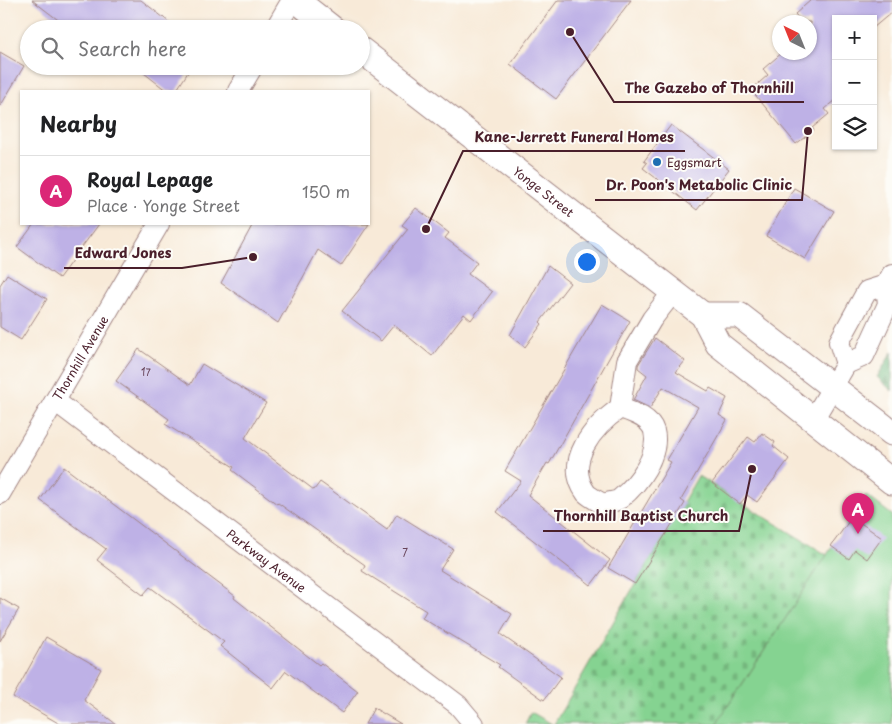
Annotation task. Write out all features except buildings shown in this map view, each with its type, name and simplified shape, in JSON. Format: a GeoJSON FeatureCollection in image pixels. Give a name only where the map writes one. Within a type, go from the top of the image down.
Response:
{"type":"FeatureCollection","features":[{"type":"Feature","properties":{"kind":"main road"},"geometry":{"type":"LineString","coordinates":[[294,0],[321,20]]}},
{"type":"Feature","properties":{"kind":"main road","name":"Yonge Street"},"geometry":{"type":"LineString","coordinates":[[370,57],[703,315],[718,344],[884,475]]}},
{"type":"Feature","properties":{"kind":"main road"},"geometry":{"type":"LineString","coordinates":[[703,315],[739,315],[892,433]]}},
{"type":"Feature","properties":{"kind":"main road"},"geometry":{"type":"LineString","coordinates":[[884,475],[892,442]]}},
{"type":"Feature","properties":{"kind":"street"},"geometry":{"type":"LineString","coordinates":[[281,20],[294,0]]}},
{"type":"Feature","properties":{"kind":"street"},"geometry":{"type":"LineString","coordinates":[[239,90],[248,75]]}},
{"type":"Feature","properties":{"kind":"street","name":"Thornhill Avenue"},"geometry":{"type":"LineString","coordinates":[[0,494],[158,225]]}},
{"type":"Feature","properties":{"kind":"street"},"geometry":{"type":"LineString","coordinates":[[846,364],[839,342],[868,291],[889,280]]}},
{"type":"Feature","properties":{"kind":"street"},"geometry":{"type":"LineString","coordinates":[[813,420],[846,364],[864,356],[888,304],[889,280]]}},
{"type":"Feature","properties":{"kind":"street"},"geometry":{"type":"LineString","coordinates":[[620,408],[641,416],[654,430],[655,448],[644,472],[620,499],[602,504],[587,494],[577,472],[584,443],[602,420],[620,408],[627,361],[652,319],[673,292]]}},
{"type":"Feature","properties":{"kind":"street","name":"Parkway Avenue"},"geometry":{"type":"LineString","coordinates":[[55,401],[458,705],[474,724]]}},
{"type":"Feature","properties":{"kind":"green space"},"geometry":{"type":"Polygon","coordinates":[[[892,352],[892,391],[877,377],[892,352]]]}},
{"type":"Feature","properties":{"kind":"green space"},"geometry":{"type":"Polygon","coordinates":[[[698,476],[827,555],[716,724],[554,724],[698,476]]]}},
{"type":"Feature","properties":{"kind":"green space"},"geometry":{"type":"Polygon","coordinates":[[[866,495],[892,515],[892,724],[716,724],[866,495]]]}},
{"type":"Feature","properties":{"kind":"green space"},"geometry":{"type":"Polygon","coordinates":[[[531,712],[552,724],[525,724],[531,712]]]}},
{"type":"Feature","properties":{"kind":"place","name":"The Gazebo of Thornhill"},"geometry":{"type":"Point","coordinates":[570,32]}},
{"type":"Feature","properties":{"kind":"place","name":"Dr. Poon's Metabolic Clinic"},"geometry":{"type":"Point","coordinates":[808,131]}},
{"type":"Feature","properties":{"kind":"place","name":"Eggsmart"},"geometry":{"type":"Point","coordinates":[657,162]}},
{"type":"Feature","properties":{"kind":"place","name":"Kane-Jerrett Funeral Homes"},"geometry":{"type":"Point","coordinates":[426,229]}},
{"type":"Feature","properties":{"kind":"place","name":"Edward Jones"},"geometry":{"type":"Point","coordinates":[253,257]}},
{"type":"Feature","properties":{"kind":"place","name":"Thornhill Baptist Church"},"geometry":{"type":"Point","coordinates":[752,469]}},
{"type":"Feature","properties":{"kind":"place","name":"Royal Lepage"},"geometry":{"type":"Point","coordinates":[858,534]}}]}
